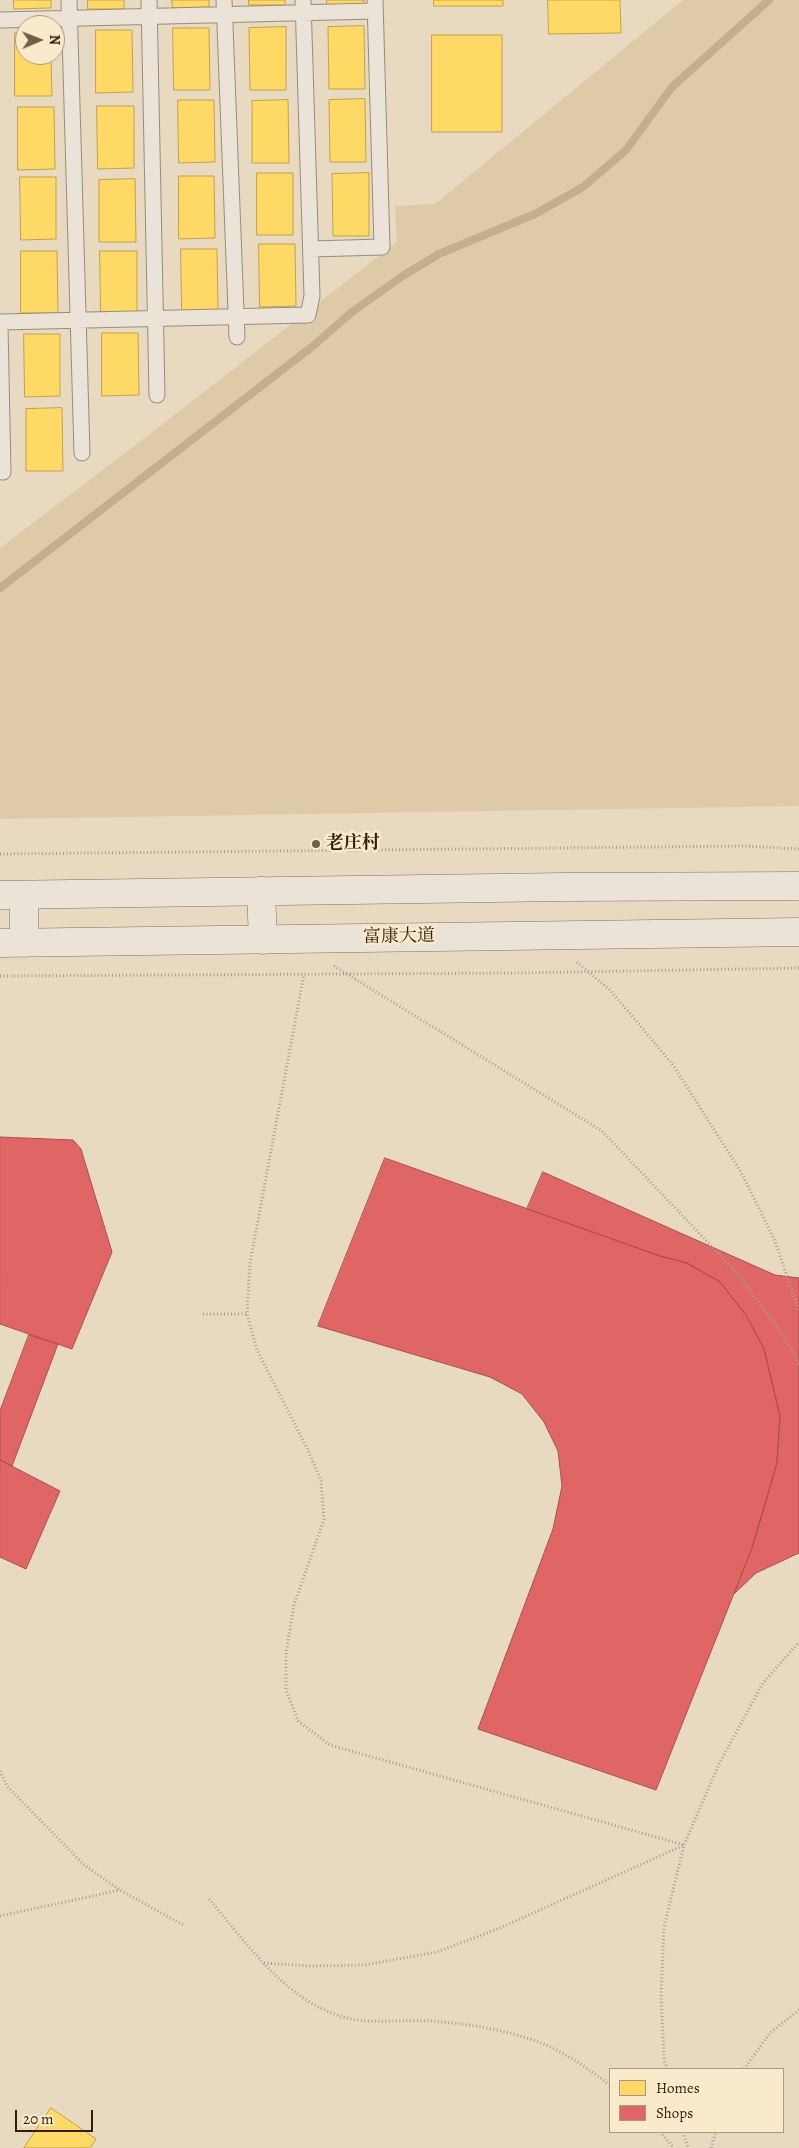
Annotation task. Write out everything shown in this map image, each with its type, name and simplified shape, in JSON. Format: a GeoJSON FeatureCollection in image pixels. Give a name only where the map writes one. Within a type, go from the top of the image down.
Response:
{"type":"FeatureCollection","features":[{"type":"Feature","properties":{"kind":"street"},"geometry":{"type":"LineString","coordinates":[[12,942],[12,895],[799,886]]}},
{"type":"Feature","properties":{"kind":"street"},"geometry":{"type":"LineString","coordinates":[[262,891],[263,940]]}},
{"type":"Feature","properties":{"kind":"street","name":"富康大道"},"geometry":{"type":"LineString","coordinates":[[12,942],[799,932]]}},
{"type":"Feature","properties":{"kind":"lane"},"geometry":{"type":"LineString","coordinates":[[69,0],[82,453]]}},
{"type":"Feature","properties":{"kind":"lane"},"geometry":{"type":"LineString","coordinates":[[149,0],[157,395]]}},
{"type":"Feature","properties":{"kind":"lane"},"geometry":{"type":"LineString","coordinates":[[0,20],[149,16],[225,7],[375,5],[382,247],[311,248]]}},
{"type":"Feature","properties":{"kind":"lane"},"geometry":{"type":"LineString","coordinates":[[0,322],[308,314],[312,296],[303,6]]}},
{"type":"Feature","properties":{"kind":"lane"},"geometry":{"type":"LineString","coordinates":[[225,7],[237,337]]}},
{"type":"Feature","properties":{"kind":"lane"},"geometry":{"type":"LineString","coordinates":[[0,326],[3,472]]}},
{"type":"Feature","properties":{"kind":"path"},"geometry":{"type":"LineString","coordinates":[[0,854],[744,846],[799,849]]}},
{"type":"Feature","properties":{"kind":"path"},"geometry":{"type":"LineString","coordinates":[[576,961],[611,991],[673,1065],[741,1172],[775,1241],[799,1311]]}},
{"type":"Feature","properties":{"kind":"path"},"geometry":{"type":"LineString","coordinates":[[332,964],[602,1132],[659,1188],[736,1272],[777,1327],[792,1350],[799,1366]]}},
{"type":"Feature","properties":{"kind":"path"},"geometry":{"type":"LineString","coordinates":[[0,976],[590,972],[799,968]]}},
{"type":"Feature","properties":{"kind":"path"},"geometry":{"type":"LineString","coordinates":[[304,974],[250,1263],[247,1314],[257,1350],[307,1448],[321,1481],[324,1519],[294,1605],[286,1653],[286,1690],[298,1721],[330,1746],[684,1845]]}},
{"type":"Feature","properties":{"kind":"path"},"geometry":{"type":"LineString","coordinates":[[203,1314],[247,1314]]}},
{"type":"Feature","properties":{"kind":"path"},"geometry":{"type":"LineString","coordinates":[[667,2068],[664,2059],[661,1995],[664,1927],[684,1845],[719,1764],[764,1684],[799,1642]]}},
{"type":"Feature","properties":{"kind":"path"},"geometry":{"type":"LineString","coordinates":[[0,1771],[7,1786]]}},
{"type":"Feature","properties":{"kind":"path"},"geometry":{"type":"LineString","coordinates":[[0,1780],[84,1864],[120,1890],[185,1926]]}},
{"type":"Feature","properties":{"kind":"path"},"geometry":{"type":"LineString","coordinates":[[264,1963],[310,1966],[364,1965],[437,1952],[500,1928],[684,1845]]}},
{"type":"Feature","properties":{"kind":"path"},"geometry":{"type":"LineString","coordinates":[[0,1916],[120,1890]]}},
{"type":"Feature","properties":{"kind":"path"},"geometry":{"type":"LineString","coordinates":[[209,1899],[264,1963],[296,1993],[336,2015],[356,2019],[431,2021],[513,2033],[547,2045],[582,2065],[609,2084]]}},
{"type":"Feature","properties":{"kind":"path"},"geometry":{"type":"LineString","coordinates":[[745,2068],[770,2034],[799,2010]]}},
{"type":"Feature","properties":{"kind":"path"},"geometry":{"type":"LineString","coordinates":[[661,2133],[674,2148]]}},
{"type":"Feature","properties":{"kind":"path"},"geometry":{"type":"LineString","coordinates":[[683,2133],[688,2148]]}},
{"type":"Feature","properties":{"kind":"path"},"geometry":{"type":"LineString","coordinates":[[711,2148],[716,2133]]}},
{"type":"Feature","properties":{"kind":"shaded area"},"geometry":{"type":"Polygon","coordinates":[[[683,0],[799,0],[799,806],[0,819],[0,548],[397,242],[395,206],[435,204],[683,0]]]}},
{"type":"Feature","properties":{"kind":"building: Homes"},"geometry":{"type":"Polygon","coordinates":[[[14,0],[51,0],[51,8],[14,9],[14,0]]]}},
{"type":"Feature","properties":{"kind":"building: Homes"},"geometry":{"type":"Polygon","coordinates":[[[88,0],[124,0],[124,9],[88,9],[88,0]]]}},
{"type":"Feature","properties":{"kind":"building: Homes"},"geometry":{"type":"Polygon","coordinates":[[[172,0],[209,0],[209,7],[173,8],[172,0]]]}},
{"type":"Feature","properties":{"kind":"building: Homes"},"geometry":{"type":"Polygon","coordinates":[[[249,0],[285,0],[285,5],[249,5],[249,0]]]}},
{"type":"Feature","properties":{"kind":"building: Homes"},"geometry":{"type":"Polygon","coordinates":[[[327,0],[364,0],[364,4],[327,5],[327,0]]]}},
{"type":"Feature","properties":{"kind":"building: Homes"},"geometry":{"type":"Polygon","coordinates":[[[434,0],[503,0],[503,6],[434,6],[434,0]]]}},
{"type":"Feature","properties":{"kind":"building: Homes"},"geometry":{"type":"Polygon","coordinates":[[[548,0],[620,0],[621,33],[549,34],[548,0]]]}},
{"type":"Feature","properties":{"kind":"building: Homes"},"geometry":{"type":"Polygon","coordinates":[[[364,26],[365,89],[329,89],[328,27],[364,26]]]}},
{"type":"Feature","properties":{"kind":"building: Homes"},"geometry":{"type":"Polygon","coordinates":[[[286,27],[286,90],[250,90],[249,28],[286,27]]]}},
{"type":"Feature","properties":{"kind":"building: Homes"},"geometry":{"type":"Polygon","coordinates":[[[173,28],[209,28],[210,90],[174,90],[173,28]]]}},
{"type":"Feature","properties":{"kind":"building: Homes"},"geometry":{"type":"Polygon","coordinates":[[[96,30],[132,30],[133,92],[96,93],[96,30]]]}},
{"type":"Feature","properties":{"kind":"building: Homes"},"geometry":{"type":"Polygon","coordinates":[[[432,35],[502,35],[502,132],[432,132],[432,35]]]}},
{"type":"Feature","properties":{"kind":"building: Homes"},"geometry":{"type":"Polygon","coordinates":[[[15,65],[51,65],[52,96],[15,96],[15,65]]]}},
{"type":"Feature","properties":{"kind":"building: Homes"},"geometry":{"type":"Polygon","coordinates":[[[365,99],[366,162],[330,162],[329,100],[365,99]]]}},
{"type":"Feature","properties":{"kind":"building: Homes"},"geometry":{"type":"Polygon","coordinates":[[[178,100],[214,100],[215,162],[179,163],[178,100]]]}},
{"type":"Feature","properties":{"kind":"building: Homes"},"geometry":{"type":"Polygon","coordinates":[[[288,100],[289,163],[252,163],[252,101],[288,100]]]}},
{"type":"Feature","properties":{"kind":"building: Homes"},"geometry":{"type":"Polygon","coordinates":[[[97,106],[134,106],[134,168],[98,169],[97,106]]]}},
{"type":"Feature","properties":{"kind":"building: Homes"},"geometry":{"type":"Polygon","coordinates":[[[18,107],[54,107],[55,169],[18,170],[18,107]]]}},
{"type":"Feature","properties":{"kind":"building: Homes"},"geometry":{"type":"Polygon","coordinates":[[[257,173],[293,173],[293,235],[257,235],[257,173]]]}},
{"type":"Feature","properties":{"kind":"building: Homes"},"geometry":{"type":"Polygon","coordinates":[[[369,173],[369,236],[333,236],[332,174],[369,173]]]}},
{"type":"Feature","properties":{"kind":"building: Homes"},"geometry":{"type":"Polygon","coordinates":[[[179,176],[214,176],[215,238],[179,239],[179,176]]]}},
{"type":"Feature","properties":{"kind":"building: Homes"},"geometry":{"type":"Polygon","coordinates":[[[20,177],[56,177],[56,239],[21,240],[20,177]]]}},
{"type":"Feature","properties":{"kind":"building: Homes"},"geometry":{"type":"Polygon","coordinates":[[[135,179],[136,242],[99,242],[99,180],[135,179]]]}},
{"type":"Feature","properties":{"kind":"building: Homes"},"geometry":{"type":"Polygon","coordinates":[[[259,244],[295,244],[296,306],[260,307],[259,244]]]}},
{"type":"Feature","properties":{"kind":"building: Homes"},"geometry":{"type":"Polygon","coordinates":[[[181,249],[217,249],[218,311],[182,312],[181,249]]]}},
{"type":"Feature","properties":{"kind":"building: Homes"},"geometry":{"type":"Polygon","coordinates":[[[21,251],[57,251],[58,313],[21,313],[21,251]]]}},
{"type":"Feature","properties":{"kind":"building: Homes"},"geometry":{"type":"Polygon","coordinates":[[[100,251],[137,251],[137,314],[101,314],[100,251]]]}},
{"type":"Feature","properties":{"kind":"building: Homes"},"geometry":{"type":"Polygon","coordinates":[[[102,333],[138,333],[139,395],[102,396],[102,333]]]}},
{"type":"Feature","properties":{"kind":"building: Homes"},"geometry":{"type":"Polygon","coordinates":[[[24,334],[60,334],[60,396],[25,397],[24,334]]]}},
{"type":"Feature","properties":{"kind":"building: Homes"},"geometry":{"type":"Polygon","coordinates":[[[62,408],[63,471],[26,471],[26,409],[62,408]]]}},
{"type":"Feature","properties":{"kind":"building: Homes"},"geometry":{"type":"Polygon","coordinates":[[[51,2108],[96,2139],[90,2148],[24,2148],[51,2108]]]}},
{"type":"Feature","properties":{"kind":"building: Shops"},"geometry":{"type":"Polygon","coordinates":[[[0,1137],[73,1140],[81,1149],[112,1252],[72,1349],[0,1324],[0,1137]]]}},
{"type":"Feature","properties":{"kind":"building: Shops"},"geometry":{"type":"Polygon","coordinates":[[[385,1158],[660,1256],[687,1263],[720,1282],[746,1315],[764,1349],[780,1416],[777,1463],[752,1548],[656,1790],[478,1729],[553,1529],[562,1486],[558,1451],[544,1422],[522,1394],[490,1377],[318,1326],[385,1158]]]}},
{"type":"Feature","properties":{"kind":"building: Shops"},"geometry":{"type":"Polygon","coordinates":[[[543,1172],[775,1275],[799,1278],[799,1553],[756,1573],[734,1594],[752,1548],[777,1463],[780,1416],[764,1349],[746,1315],[720,1282],[687,1263],[660,1256],[527,1209],[543,1172]]]}},
{"type":"Feature","properties":{"kind":"building: Shops"},"geometry":{"type":"Polygon","coordinates":[[[29,1335],[58,1344],[12,1466],[0,1460],[0,1411],[29,1335]]]}},
{"type":"Feature","properties":{"kind":"building: Shops"},"geometry":{"type":"Polygon","coordinates":[[[0,1460],[60,1491],[26,1569],[0,1557],[0,1460]]]}},
{"type":"Feature","properties":{"kind":"waterway"},"geometry":{"type":"LineString","coordinates":[[0,588],[313,346],[352,312],[404,275],[439,254],[535,214],[583,187],[626,150],[672,87],[769,0]]}},
{"type":"Feature","properties":{"kind":"place","name":"老庄村"},"geometry":{"type":"Point","coordinates":[316,844]}}]}
